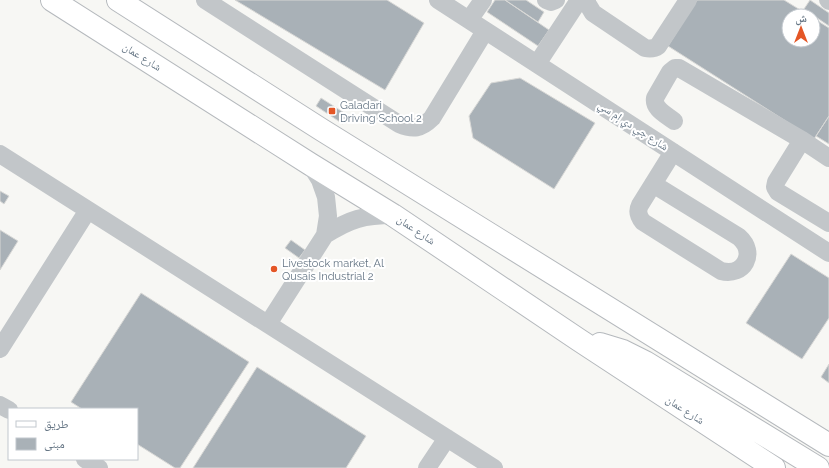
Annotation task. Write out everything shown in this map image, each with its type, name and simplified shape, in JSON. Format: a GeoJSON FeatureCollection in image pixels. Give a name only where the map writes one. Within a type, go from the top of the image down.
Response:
{"type":"FeatureCollection","features":[{"type":"Feature","properties":{"kind":"main road","name":"شارع عمان"},"geometry":{"type":"LineString","coordinates":[[52,0],[310,164],[393,214],[759,461],[774,468]]}},
{"type":"Feature","properties":{"kind":"main road"},"geometry":{"type":"LineString","coordinates":[[118,0],[322,130],[829,445]]}},
{"type":"Feature","properties":{"kind":"main road"},"geometry":{"type":"LineString","coordinates":[[579,340],[623,351],[645,362],[818,468]]}},
{"type":"Feature","properties":{"kind":"main road"},"geometry":{"type":"LineString","coordinates":[[766,407],[789,411],[829,428]]}},
{"type":"Feature","properties":{"kind":"street"},"geometry":{"type":"LineString","coordinates":[[205,0],[399,124],[413,128],[420,127],[432,118],[485,31]]}},
{"type":"Feature","properties":{"kind":"street","name":"شارع جي دي إم سي"},"geometry":{"type":"LineString","coordinates":[[438,0],[829,252]]}},
{"type":"Feature","properties":{"kind":"street"},"geometry":{"type":"LineString","coordinates":[[469,20],[484,0]]}},
{"type":"Feature","properties":{"kind":"street"},"geometry":{"type":"LineString","coordinates":[[546,0],[551,2],[556,0]]}},
{"type":"Feature","properties":{"kind":"street"},"geometry":{"type":"LineString","coordinates":[[537,64],[579,0]]}},
{"type":"Feature","properties":{"kind":"street"},"geometry":{"type":"LineString","coordinates":[[587,0],[587,3],[593,13],[645,48],[649,49],[658,46],[688,0]]}},
{"type":"Feature","properties":{"kind":"street"},"geometry":{"type":"LineString","coordinates":[[674,121],[658,109],[654,102],[670,72],[675,68],[679,68],[802,140],[829,158]]}},
{"type":"Feature","properties":{"kind":"street"},"geometry":{"type":"LineString","coordinates":[[802,140],[776,182],[776,189],[778,192],[829,223]]}},
{"type":"Feature","properties":{"kind":"street"},"geometry":{"type":"LineString","coordinates":[[653,184],[740,237],[748,249],[747,260],[741,268],[731,272],[721,271],[642,222],[638,216],[638,208],[653,184],[673,152]]}},
{"type":"Feature","properties":{"kind":"street"},"geometry":{"type":"LineString","coordinates":[[0,154],[494,468]]}},
{"type":"Feature","properties":{"kind":"street"},"geometry":{"type":"LineString","coordinates":[[268,324],[325,235],[328,216],[326,197],[320,180],[310,164]]}},
{"type":"Feature","properties":{"kind":"street"},"geometry":{"type":"LineString","coordinates":[[0,349],[88,210]]}},
{"type":"Feature","properties":{"kind":"street"},"geometry":{"type":"LineString","coordinates":[[325,235],[340,225],[357,219],[375,215],[393,214]]}},
{"type":"Feature","properties":{"kind":"street"},"geometry":{"type":"LineString","coordinates":[[427,468],[447,438]]}},
{"type":"Feature","properties":{"kind":"street"},"geometry":{"type":"LineString","coordinates":[[87,460],[99,468]]}},
{"type":"Feature","properties":{"kind":"building"},"geometry":{"type":"Polygon","coordinates":[[[235,0],[387,0],[424,23],[385,90],[235,0]]]}},
{"type":"Feature","properties":{"kind":"building"},"geometry":{"type":"Polygon","coordinates":[[[495,0],[505,0],[549,30],[538,46],[487,12],[495,0]]]}},
{"type":"Feature","properties":{"kind":"building"},"geometry":{"type":"Polygon","coordinates":[[[505,0],[526,0],[544,12],[538,22],[505,0]]]}},
{"type":"Feature","properties":{"kind":"building"},"geometry":{"type":"Polygon","coordinates":[[[697,0],[784,0],[797,8],[781,8],[781,48],[821,48],[821,23],[829,28],[829,116],[814,139],[668,46],[697,0]]]}},
{"type":"Feature","properties":{"kind":"building"},"geometry":{"type":"Polygon","coordinates":[[[810,0],[829,13],[829,26],[821,21],[821,8],[805,8],[810,0]]]}},
{"type":"Feature","properties":{"kind":"building"},"geometry":{"type":"Polygon","coordinates":[[[520,78],[595,123],[554,189],[473,138],[469,116],[491,83],[520,78]]]}},
{"type":"Feature","properties":{"kind":"building"},"geometry":{"type":"Polygon","coordinates":[[[321,98],[349,116],[343,124],[316,106],[321,98]]]}},
{"type":"Feature","properties":{"kind":"building"},"geometry":{"type":"Polygon","coordinates":[[[829,116],[829,144],[816,136],[829,116]]]}},
{"type":"Feature","properties":{"kind":"building"},"geometry":{"type":"Polygon","coordinates":[[[0,191],[9,196],[4,204],[0,201],[0,191]]]}},
{"type":"Feature","properties":{"kind":"building"},"geometry":{"type":"Polygon","coordinates":[[[0,230],[18,241],[0,270],[0,230]]]}},
{"type":"Feature","properties":{"kind":"building"},"geometry":{"type":"Polygon","coordinates":[[[291,240],[305,250],[299,258],[285,248],[291,240]]]}},
{"type":"Feature","properties":{"kind":"building"},"geometry":{"type":"Polygon","coordinates":[[[791,254],[829,278],[829,318],[802,359],[746,323],[791,254]]]}},
{"type":"Feature","properties":{"kind":"building"},"geometry":{"type":"Polygon","coordinates":[[[141,293],[249,362],[180,468],[175,468],[138,445],[138,408],[80,408],[71,402],[141,293]]]}},
{"type":"Feature","properties":{"kind":"building"},"geometry":{"type":"Polygon","coordinates":[[[829,364],[829,383],[821,377],[829,364]]]}},
{"type":"Feature","properties":{"kind":"building"},"geometry":{"type":"Polygon","coordinates":[[[257,367],[366,436],[346,468],[193,468],[257,367]]]}},
{"type":"Feature","properties":{"kind":"place","name":"Galadari Driving School 2"},"geometry":{"type":"Point","coordinates":[332,111]}},
{"type":"Feature","properties":{"kind":"place","name":"Livestock market, Al Qusais Industrial 2"},"geometry":{"type":"Point","coordinates":[274,269]}}]}
